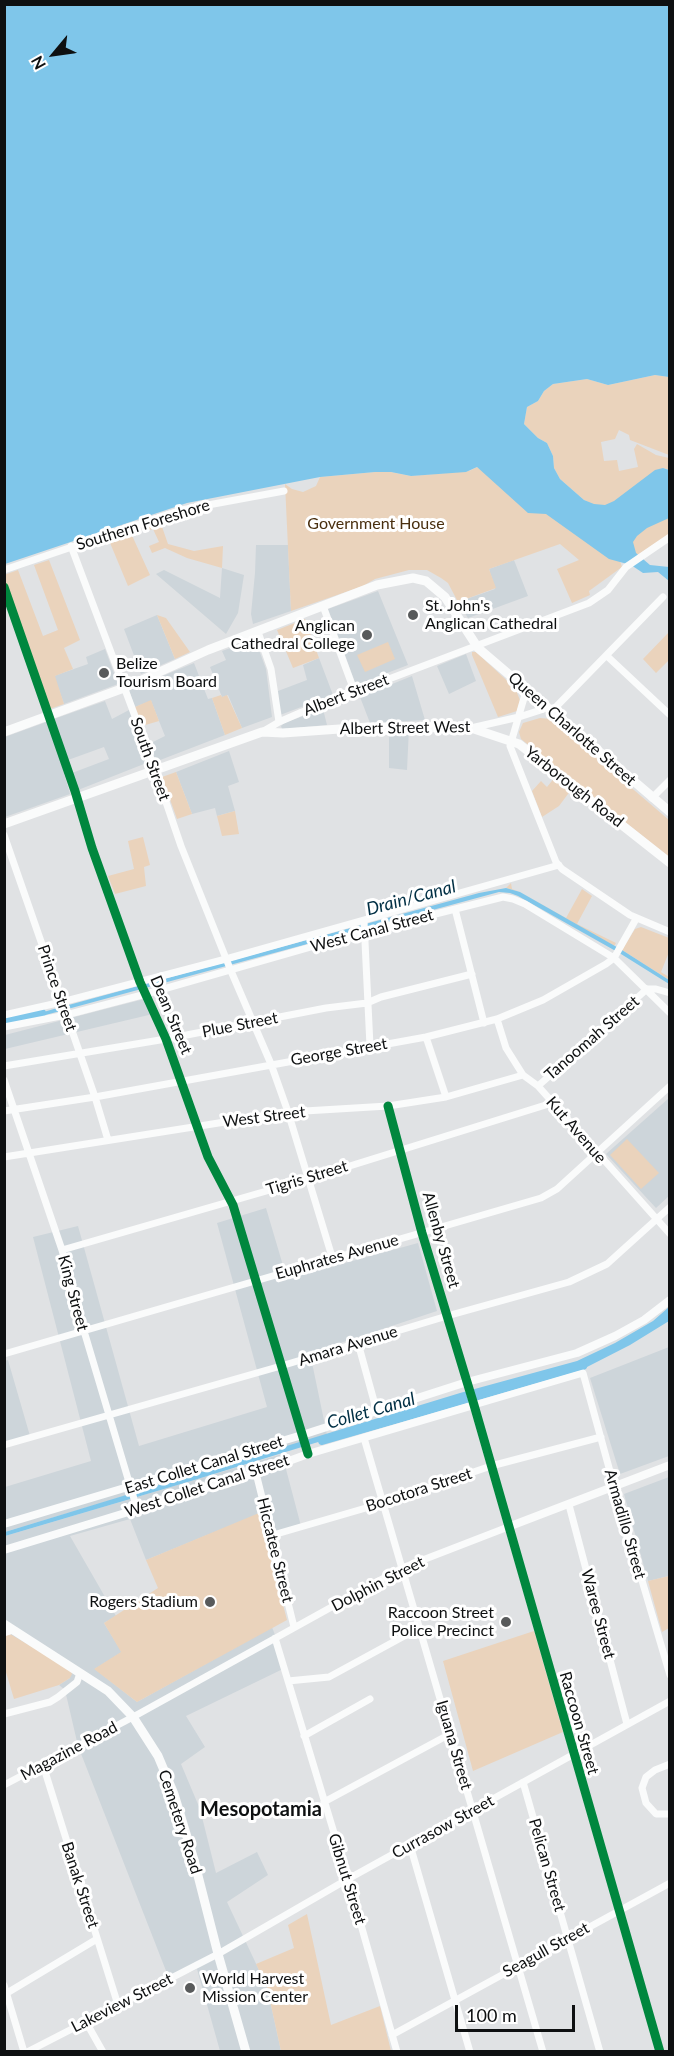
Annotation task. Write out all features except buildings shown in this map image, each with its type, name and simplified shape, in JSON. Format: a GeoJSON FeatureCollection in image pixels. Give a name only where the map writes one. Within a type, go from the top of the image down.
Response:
{"type":"FeatureCollection","features":[{"type":"Feature","properties":{"kind":"main road","name":"Queen Charlotte Street"},"geometry":{"type":"LineString","coordinates":[[4,732],[124,688],[208,650],[386,582],[406,578],[420,579],[432,585],[445,597],[476,646],[669,812]]}},
{"type":"Feature","properties":{"kind":"main road","name":"Albert Street West"},"geometry":{"type":"LineString","coordinates":[[262,732],[283,733],[368,727],[471,728]]}},
{"type":"Feature","properties":{"kind":"main road","name":"Yarborough Road"},"geometry":{"type":"LineString","coordinates":[[471,728],[510,740],[524,747],[669,863]]}},
{"type":"Feature","properties":{"kind":"main road","name":"Albert Street"},"geometry":{"type":"LineString","coordinates":[[4,824],[262,732]]}},
{"type":"Feature","properties":{"kind":"main road","name":"Cemetery Road"},"geometry":{"type":"LineString","coordinates":[[4,1624],[9,1631],[108,1691],[133,1717],[158,1756],[174,1794],[196,1866],[246,2052]]}},
{"type":"Feature","properties":{"kind":"street","name":"Southern Foreshore"},"geometry":{"type":"LineString","coordinates":[[4,570],[174,512],[284,491]]}},
{"type":"Feature","properties":{"kind":"street","name":"Albert Street"},"geometry":{"type":"LineString","coordinates":[[262,732],[279,722],[595,600],[608,590],[628,566],[669,537]]}},
{"type":"Feature","properties":{"kind":"street","name":"South Street"},"geometry":{"type":"LineString","coordinates":[[71,546],[181,846],[271,1064],[333,1260]]}},
{"type":"Feature","properties":{"kind":"street","name":"Dean Street"},"geometry":{"type":"LineString","coordinates":[[4,587],[50,715],[92,848],[143,988],[166,1039],[208,1157],[231,1201],[307,1451]]}},
{"type":"Feature","properties":{"kind":"street","name":"Albert Street West"},"geometry":{"type":"LineString","coordinates":[[471,728],[549,710],[607,656],[663,597]]}},
{"type":"Feature","properties":{"kind":"street"},"geometry":{"type":"LineString","coordinates":[[323,606],[355,693]]}},
{"type":"Feature","properties":{"kind":"street"},"geometry":{"type":"LineString","coordinates":[[258,632],[270,669],[279,722]]}},
{"type":"Feature","properties":{"kind":"street"},"geometry":{"type":"LineString","coordinates":[[607,656],[669,714]]}},
{"type":"Feature","properties":{"kind":"street"},"geometry":{"type":"LineString","coordinates":[[526,691],[510,740],[510,749],[558,866],[636,919],[669,932]]}},
{"type":"Feature","properties":{"kind":"street"},"geometry":{"type":"LineString","coordinates":[[652,798],[669,780]]}},
{"type":"Feature","properties":{"kind":"street","name":"Prince Street"},"geometry":{"type":"LineString","coordinates":[[4,835],[108,1140]]}},
{"type":"Feature","properties":{"kind":"street"},"geometry":{"type":"LineString","coordinates":[[4,1014],[64,1008],[143,988],[365,926],[558,866]]}},
{"type":"Feature","properties":{"kind":"street","name":"West Canal Street"},"geometry":{"type":"LineString","coordinates":[[4,1028],[64,1008],[229,965],[365,926],[455,909],[503,897],[513,899],[616,952],[669,1013]]}},
{"type":"Feature","properties":{"kind":"street"},"geometry":{"type":"LineString","coordinates":[[455,909],[484,1023]]}},
{"type":"Feature","properties":{"kind":"street","name":"George Street"},"geometry":{"type":"LineString","coordinates":[[4,1111],[95,1097],[426,1037],[484,1023],[543,1000],[606,964],[636,919]]}},
{"type":"Feature","properties":{"kind":"street"},"geometry":{"type":"LineString","coordinates":[[365,926],[370,1046]]}},
{"type":"Feature","properties":{"kind":"street","name":"Plue Street"},"geometry":{"type":"LineString","coordinates":[[4,1066],[255,1023],[326,1008],[367,1003],[381,997],[472,974]]}},
{"type":"Feature","properties":{"kind":"street"},"geometry":{"type":"LineString","coordinates":[[647,990],[656,989],[669,993]]}},
{"type":"Feature","properties":{"kind":"street","name":"Tanoomah Street"},"geometry":{"type":"LineString","coordinates":[[538,1086],[647,990]]}},
{"type":"Feature","properties":{"kind":"street","name":"Kut Avenue"},"geometry":{"type":"LineString","coordinates":[[497,1019],[506,1048],[523,1076],[538,1086],[669,1234]]}},
{"type":"Feature","properties":{"kind":"street"},"geometry":{"type":"LineString","coordinates":[[426,1037],[446,1097]]}},
{"type":"Feature","properties":{"kind":"street","name":"West Street"},"geometry":{"type":"LineString","coordinates":[[4,1157],[288,1112],[388,1106],[446,1097],[523,1076]]}},
{"type":"Feature","properties":{"kind":"street","name":"King Street"},"geometry":{"type":"LineString","coordinates":[[4,1080],[62,1250],[136,1505]]}},
{"type":"Feature","properties":{"kind":"street","name":"Euphrates Avenue"},"geometry":{"type":"LineString","coordinates":[[4,1354],[333,1260],[549,1194],[669,1086]]}},
{"type":"Feature","properties":{"kind":"street","name":"Tigris Street"},"geometry":{"type":"LineString","coordinates":[[62,1250],[308,1179],[552,1103]]}},
{"type":"Feature","properties":{"kind":"street","name":"Allenby Street"},"geometry":{"type":"LineString","coordinates":[[388,1106],[422,1233],[468,1384]]}},
{"type":"Feature","properties":{"kind":"street","name":"Amara Avenue"},"geometry":{"type":"LineString","coordinates":[[4,1446],[569,1282],[607,1264],[669,1207]]}},
{"type":"Feature","properties":{"kind":"street","name":"East Collet Canal Street"},"geometry":{"type":"LineString","coordinates":[[4,1524],[130,1490],[303,1438],[468,1384],[564,1357],[600,1343],[644,1320],[669,1300]]}},
{"type":"Feature","properties":{"kind":"street"},"geometry":{"type":"LineString","coordinates":[[358,1343],[377,1412]]}},
{"type":"Feature","properties":{"kind":"street","name":"West Collet Canal Street"},"geometry":{"type":"LineString","coordinates":[[4,1550],[136,1505],[256,1473],[307,1451],[364,1438],[473,1403],[584,1373]]}},
{"type":"Feature","properties":{"kind":"street","name":"Armadillo Street"},"geometry":{"type":"LineString","coordinates":[[584,1373],[614,1486],[669,1674]]}},
{"type":"Feature","properties":{"kind":"street","name":"Raccoon Street"},"geometry":{"type":"LineString","coordinates":[[468,1384],[660,2052]]}},
{"type":"Feature","properties":{"kind":"street","name":"Bocotora Street"},"geometry":{"type":"LineString","coordinates":[[273,1535],[383,1503],[490,1466],[601,1437]]}},
{"type":"Feature","properties":{"kind":"street","name":"Iguana Street"},"geometry":{"type":"LineString","coordinates":[[364,1438],[543,2052]]}},
{"type":"Feature","properties":{"kind":"street","name":"Dolphin Street"},"geometry":{"type":"LineString","coordinates":[[133,1717],[402,1568],[669,1465]]}},
{"type":"Feature","properties":{"kind":"street","name":"Hiccatee Street"},"geometry":{"type":"LineString","coordinates":[[256,1473],[294,1627]]}},
{"type":"Feature","properties":{"kind":"street","name":"Waree Street"},"geometry":{"type":"LineString","coordinates":[[568,1505],[627,1724]]}},
{"type":"Feature","properties":{"kind":"street"},"geometry":{"type":"LineString","coordinates":[[288,1681],[328,1677],[420,1628]]}},
{"type":"Feature","properties":{"kind":"street","name":"Gibnut Street"},"geometry":{"type":"LineString","coordinates":[[275,1638],[348,1879],[397,2052]]}},
{"type":"Feature","properties":{"kind":"street"},"geometry":{"type":"LineString","coordinates":[[4,1714],[50,1702],[77,1682],[80,1673]]}},
{"type":"Feature","properties":{"kind":"street"},"geometry":{"type":"LineString","coordinates":[[304,1736],[370,1699]]}},
{"type":"Feature","properties":{"kind":"street","name":"Currasow Street"},"geometry":{"type":"LineString","coordinates":[[218,1954],[348,1879],[669,1701]]}},
{"type":"Feature","properties":{"kind":"street","name":"Magazine Road"},"geometry":{"type":"LineString","coordinates":[[4,1785],[133,1717]]}},
{"type":"Feature","properties":{"kind":"street"},"geometry":{"type":"LineString","coordinates":[[324,1802],[450,1734]]}},
{"type":"Feature","properties":{"kind":"street"},"geometry":{"type":"LineString","coordinates":[[669,1764],[646,1777],[642,1788],[646,1803],[656,1814],[669,1814]]}},
{"type":"Feature","properties":{"kind":"street","name":"Banak Street"},"geometry":{"type":"LineString","coordinates":[[43,1765],[118,2005]]}},
{"type":"Feature","properties":{"kind":"street","name":"Pelican Street"},"geometry":{"type":"LineString","coordinates":[[523,1782],[600,2052]]}},
{"type":"Feature","properties":{"kind":"street"},"geometry":{"type":"LineString","coordinates":[[410,1845],[470,2052]]}},
{"type":"Feature","properties":{"kind":"street","name":"Seagull Street"},"geometry":{"type":"LineString","coordinates":[[392,2035],[669,1883]]}},
{"type":"Feature","properties":{"kind":"street"},"geometry":{"type":"LineString","coordinates":[[25,2052],[6,1995],[97,1939]]}},
{"type":"Feature","properties":{"kind":"street","name":"Lakeview Street"},"geometry":{"type":"LineString","coordinates":[[25,2052],[218,1954]]}},
{"type":"Feature","properties":{"kind":"street"},"geometry":{"type":"LineString","coordinates":[[86,2022],[103,2052]]}},
{"type":"Feature","properties":{"kind":"shaded area"},"geometry":{"type":"Polygon","coordinates":[[[256,545],[288,545],[291,611],[253,624],[251,614],[256,545]]]}},
{"type":"Feature","properties":{"kind":"shaded area"},"geometry":{"type":"Polygon","coordinates":[[[514,560],[528,596],[468,618],[458,602],[495,589],[489,569],[514,560]]]}},
{"type":"Feature","properties":{"kind":"shaded area"},"geometry":{"type":"Polygon","coordinates":[[[222,568],[244,575],[238,613],[226,634],[156,574],[164,570],[220,598],[222,568]]]}},
{"type":"Feature","properties":{"kind":"shaded area","name":"Anglican Cathedral College"},"geometry":{"type":"Polygon","coordinates":[[[378,591],[408,665],[356,685],[328,609],[378,591]]]}},
{"type":"Feature","properties":{"kind":"shaded area"},"geometry":{"type":"Polygon","coordinates":[[[157,615],[175,659],[141,674],[124,629],[157,615]]]}},
{"type":"Feature","properties":{"kind":"shaded area"},"geometry":{"type":"Polygon","coordinates":[[[255,639],[266,669],[272,717],[242,728],[228,695],[222,697],[210,667],[226,660],[222,651],[255,639]]]}},
{"type":"Feature","properties":{"kind":"shaded area"},"geometry":{"type":"Polygon","coordinates":[[[105,649],[118,684],[64,704],[54,676],[88,664],[86,657],[105,649]]]}},
{"type":"Feature","properties":{"kind":"shaded area"},"geometry":{"type":"Polygon","coordinates":[[[466,654],[476,681],[449,694],[437,666],[466,654]]]}},
{"type":"Feature","properties":{"kind":"shaded area"},"geometry":{"type":"Polygon","coordinates":[[[319,658],[333,695],[280,715],[278,691],[307,680],[303,665],[319,658]]]}},
{"type":"Feature","properties":{"kind":"shaded area"},"geometry":{"type":"Polygon","coordinates":[[[194,663],[208,699],[212,698],[225,735],[155,762],[149,744],[165,736],[151,701],[135,707],[129,690],[194,663]]]}},
{"type":"Feature","properties":{"kind":"shaded area","name":"Anglican Cathedral College"},"geometry":{"type":"Polygon","coordinates":[[[412,676],[425,720],[370,723],[360,697],[412,676]]]}},
{"type":"Feature","properties":{"kind":"shaded area"},"geometry":{"type":"Polygon","coordinates":[[[105,701],[112,719],[129,710],[149,762],[78,790],[72,773],[109,759],[104,747],[68,760],[54,719],[105,701]]]}},
{"type":"Feature","properties":{"kind":"shaded area"},"geometry":{"type":"Polygon","coordinates":[[[323,709],[327,725],[282,729],[281,726],[284,723],[323,709]]]}},
{"type":"Feature","properties":{"kind":"shaded area"},"geometry":{"type":"Polygon","coordinates":[[[49,721],[70,794],[5,817],[5,737],[49,721]]]}},
{"type":"Feature","properties":{"kind":"shaded area"},"geometry":{"type":"Polygon","coordinates":[[[389,727],[409,728],[407,770],[389,768],[389,727]]]}},
{"type":"Feature","properties":{"kind":"shaded area"},"geometry":{"type":"Polygon","coordinates":[[[229,751],[239,782],[228,786],[235,811],[217,816],[215,808],[192,814],[176,772],[229,751]]]}},
{"type":"Feature","properties":{"kind":"shaded area"},"geometry":{"type":"Polygon","coordinates":[[[148,998],[153,1014],[5,1049],[5,1035],[148,998]]]}},
{"type":"Feature","properties":{"kind":"shaded area"},"geometry":{"type":"Polygon","coordinates":[[[669,1098],[669,1196],[656,1208],[606,1154],[669,1098]]]}},
{"type":"Feature","properties":{"kind":"shaded area"},"geometry":{"type":"Polygon","coordinates":[[[266,1208],[287,1279],[418,1243],[437,1311],[310,1353],[327,1435],[5,1532],[5,1487],[91,1461],[33,1237],[78,1226],[139,1446],[267,1407],[217,1223],[266,1208]]]}},
{"type":"Feature","properties":{"kind":"shaded area"},"geometry":{"type":"Polygon","coordinates":[[[669,1347],[669,1456],[620,1474],[590,1378],[669,1347]]]}},
{"type":"Feature","properties":{"kind":"shaded area"},"geometry":{"type":"Polygon","coordinates":[[[8,1360],[30,1436],[5,1444],[4,1361],[8,1360]]]}},
{"type":"Feature","properties":{"kind":"shaded area"},"geometry":{"type":"Polygon","coordinates":[[[282,1454],[301,1526],[265,1538],[259,1514],[146,1560],[130,1519],[70,1536],[116,1616],[104,1623],[122,1652],[95,1669],[137,1702],[272,1627],[287,1667],[186,1716],[205,1747],[181,1764],[200,1809],[216,1873],[257,1852],[268,1875],[227,1902],[267,1987],[281,2051],[220,2051],[197,1969],[170,1981],[78,1746],[65,1690],[59,1685],[70,1678],[5,1636],[5,1536],[282,1454]]]}},
{"type":"Feature","properties":{"kind":"shaded area"},"geometry":{"type":"Polygon","coordinates":[[[669,1477],[669,1576],[648,1581],[624,1494],[669,1477]]]}},
{"type":"Feature","properties":{"kind":"green space"},"geometry":{"type":"Polygon","coordinates":[[[655,375],[669,377],[669,455],[630,440],[629,435],[619,430],[615,439],[601,442],[604,461],[617,460],[619,471],[638,467],[634,449],[637,444],[656,455],[669,458],[669,470],[663,468],[622,518],[584,500],[560,479],[554,468],[553,456],[547,443],[538,438],[524,424],[527,407],[538,401],[544,391],[553,384],[587,379],[608,385],[655,375]]]}},
{"type":"Feature","properties":{"kind":"green space","name":"Government House"},"geometry":{"type":"Polygon","coordinates":[[[477,467],[620,561],[622,567],[589,591],[590,595],[572,603],[557,569],[579,560],[560,544],[489,569],[496,588],[458,602],[448,583],[441,578],[427,570],[409,570],[375,579],[363,586],[291,611],[285,484],[303,492],[316,486],[320,477],[375,472],[411,476],[469,471],[477,467]]]}},
{"type":"Feature","properties":{"kind":"green space"},"geometry":{"type":"Polygon","coordinates":[[[669,506],[669,534],[639,554],[634,554],[629,536],[669,506]]]}},
{"type":"Feature","properties":{"kind":"green space"},"geometry":{"type":"Polygon","coordinates":[[[160,521],[168,544],[194,551],[223,546],[222,568],[187,558],[165,548],[152,553],[149,546],[159,542],[153,529],[145,531],[143,526],[160,521]]]}},
{"type":"Feature","properties":{"kind":"green space"},"geometry":{"type":"Polygon","coordinates":[[[130,531],[150,575],[128,586],[108,538],[130,531]]]}},
{"type":"Feature","properties":{"kind":"green space"},"geometry":{"type":"Polygon","coordinates":[[[49,560],[80,640],[64,648],[73,669],[55,676],[64,704],[50,709],[4,575],[18,570],[43,636],[58,630],[34,565],[49,560]]]}},
{"type":"Feature","properties":{"kind":"green space"},"geometry":{"type":"Polygon","coordinates":[[[157,615],[166,618],[190,652],[175,659],[157,615]]]}},
{"type":"Feature","properties":{"kind":"green space"},"geometry":{"type":"Polygon","coordinates":[[[305,619],[319,658],[293,668],[277,630],[305,619]]]}},
{"type":"Feature","properties":{"kind":"green space"},"geometry":{"type":"Polygon","coordinates":[[[669,632],[669,660],[656,673],[643,659],[669,632]]]}},
{"type":"Feature","properties":{"kind":"green space"},"geometry":{"type":"Polygon","coordinates":[[[388,642],[395,659],[365,672],[357,655],[388,642]]]}},
{"type":"Feature","properties":{"kind":"green space"},"geometry":{"type":"Polygon","coordinates":[[[472,652],[476,652],[515,688],[520,700],[517,711],[498,717],[472,655],[472,652]]]}},
{"type":"Feature","properties":{"kind":"green space"},"geometry":{"type":"Polygon","coordinates":[[[221,695],[222,697],[227,695],[242,728],[225,735],[212,698],[221,695]]]}},
{"type":"Feature","properties":{"kind":"green space"},"geometry":{"type":"Polygon","coordinates":[[[151,700],[159,721],[142,726],[135,707],[151,700]]]}},
{"type":"Feature","properties":{"kind":"green space"},"geometry":{"type":"Polygon","coordinates":[[[540,718],[551,719],[669,820],[669,857],[521,739],[519,732],[523,723],[540,718]]]}},
{"type":"Feature","properties":{"kind":"green space"},"geometry":{"type":"Polygon","coordinates":[[[176,772],[192,814],[177,819],[162,777],[176,772]]]}},
{"type":"Feature","properties":{"kind":"green space"},"geometry":{"type":"Polygon","coordinates":[[[555,777],[571,790],[559,806],[542,817],[532,791],[541,781],[547,787],[555,777]]]}},
{"type":"Feature","properties":{"kind":"green space"},"geometry":{"type":"Polygon","coordinates":[[[235,811],[239,834],[222,836],[217,816],[235,811]]]}},
{"type":"Feature","properties":{"kind":"green space"},"geometry":{"type":"Polygon","coordinates":[[[143,837],[150,865],[144,867],[146,886],[115,894],[108,876],[134,869],[128,841],[143,837]]]}},
{"type":"Feature","properties":{"kind":"green space"},"geometry":{"type":"Polygon","coordinates":[[[582,889],[592,896],[577,924],[616,943],[614,946],[520,892],[566,918],[582,889]]]}},
{"type":"Feature","properties":{"kind":"green space"},"geometry":{"type":"Polygon","coordinates":[[[641,927],[669,938],[669,952],[661,972],[669,977],[669,980],[622,950],[635,929],[641,927]]]}},
{"type":"Feature","properties":{"kind":"green space"},"geometry":{"type":"Polygon","coordinates":[[[627,1139],[659,1173],[641,1189],[610,1155],[627,1139]]]}},
{"type":"Feature","properties":{"kind":"green space","name":"Rogers Stadium"},"geometry":{"type":"Polygon","coordinates":[[[259,1513],[287,1620],[137,1702],[94,1669],[121,1652],[104,1623],[158,1588],[146,1560],[259,1513]]]}},
{"type":"Feature","properties":{"kind":"green space"},"geometry":{"type":"Polygon","coordinates":[[[669,1576],[669,1628],[662,1632],[648,1581],[669,1576]]]}},
{"type":"Feature","properties":{"kind":"green space"},"geometry":{"type":"Polygon","coordinates":[[[534,1631],[563,1732],[473,1771],[443,1661],[534,1631]]]}},
{"type":"Feature","properties":{"kind":"green space"},"geometry":{"type":"Polygon","coordinates":[[[10,1634],[70,1669],[72,1674],[70,1678],[59,1685],[14,1699],[5,1669],[4,1636],[10,1634]]]}},
{"type":"Feature","properties":{"kind":"green space"},"geometry":{"type":"Polygon","coordinates":[[[307,1914],[331,2025],[380,2006],[391,2051],[281,2051],[267,1987],[256,1964],[294,1948],[288,1925],[307,1914]]]}},
{"type":"Feature","properties":{"kind":"water"},"geometry":{"type":"Polygon","coordinates":[[[4,5],[669,5],[669,377],[655,375],[608,385],[587,379],[553,384],[544,391],[538,401],[527,407],[524,424],[538,438],[547,443],[553,456],[554,468],[560,479],[584,500],[594,504],[605,505],[614,501],[655,470],[663,468],[669,470],[669,518],[647,528],[633,542],[636,553],[650,565],[669,567],[669,581],[658,572],[643,573],[631,565],[609,559],[546,514],[528,513],[477,467],[466,472],[411,476],[375,472],[320,477],[187,503],[5,564],[4,5]]]}},
{"type":"Feature","properties":{"kind":"water"},"geometry":{"type":"Polygon","coordinates":[[[506,888],[520,892],[622,950],[669,980],[669,984],[518,896],[499,892],[5,1026],[5,1023],[54,1009],[479,893],[506,888]]]}},
{"type":"Feature","properties":{"kind":"water"},"geometry":{"type":"Polygon","coordinates":[[[669,1307],[669,1321],[630,1345],[587,1367],[566,1369],[478,1393],[5,1536],[5,1532],[460,1393],[577,1361],[653,1321],[669,1307]]]}},
{"type":"Feature","properties":{"kind":"waterway"},"geometry":{"type":"LineString","coordinates":[[4,1021],[42,1013]]}},
{"type":"Feature","properties":{"kind":"waterway","name":"Collet Canal"},"geometry":{"type":"LineString","coordinates":[[322,1441],[583,1366]]}},
{"type":"Feature","properties":{"kind":"cycle path"},"geometry":{"type":"LineString","coordinates":[[4,587],[140,982],[166,1039],[208,1157],[233,1205],[308,1454]]}},
{"type":"Feature","properties":{"kind":"cycle path"},"geometry":{"type":"LineString","coordinates":[[388,1106],[422,1233],[474,1405],[660,2052]]}},
{"type":"Feature","properties":{"kind":"place","name":"St. John's Anglican Cathedral"},"geometry":{"type":"Point","coordinates":[413,615]}},
{"type":"Feature","properties":{"kind":"place","name":"Anglican Cathedral College"},"geometry":{"type":"Point","coordinates":[367,635]}},
{"type":"Feature","properties":{"kind":"place","name":"Belize Tourism Board"},"geometry":{"type":"Point","coordinates":[104,673]}},
{"type":"Feature","properties":{"kind":"place","name":"Rogers Stadium"},"geometry":{"type":"Point","coordinates":[210,1602]}},
{"type":"Feature","properties":{"kind":"place","name":"Raccoon Street Police Precinct"},"geometry":{"type":"Point","coordinates":[506,1622]}},
{"type":"Feature","properties":{"kind":"place","name":"World Harvest Mission Center"},"geometry":{"type":"Point","coordinates":[190,1988]}},
{"type":"Feature","properties":{"kind":"district","name":"Mesopotamia"},"geometry":{"type":"Point","coordinates":[261,1810]}},
{"type":"Feature","properties":{"kind":"water label","name":"Drain/Canal"},"geometry":{"type":"Point","coordinates":[411,898]}}]}
